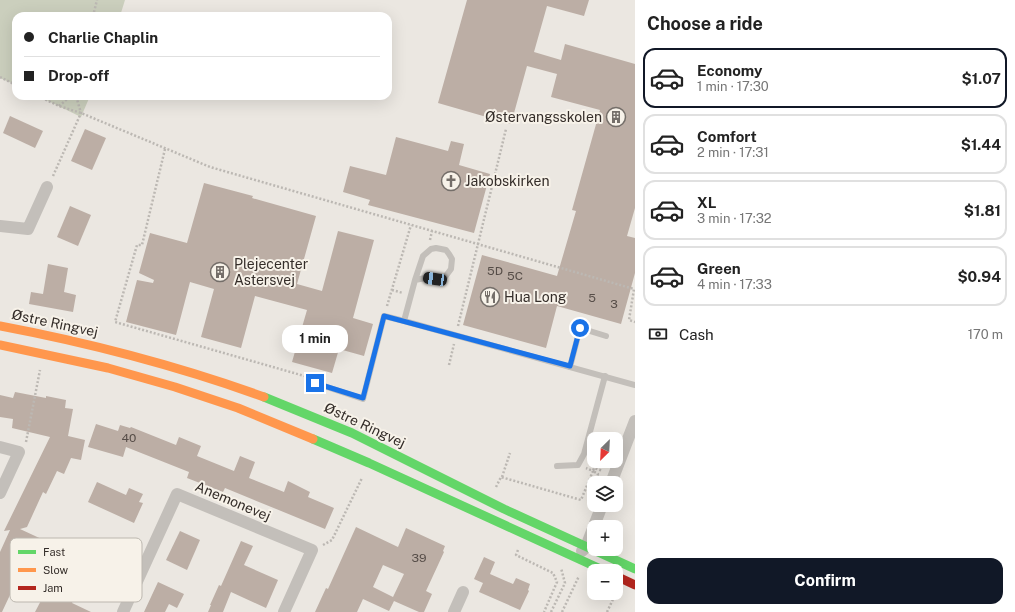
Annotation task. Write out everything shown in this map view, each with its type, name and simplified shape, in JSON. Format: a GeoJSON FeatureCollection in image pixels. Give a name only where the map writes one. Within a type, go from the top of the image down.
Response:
{"type":"FeatureCollection","features":[{"type":"Feature","properties":{"kind":"main road","name":"Østre Ringvej"},"geometry":{"type":"LineString","coordinates":[[0,326],[46,334],[112,349],[180,368],[245,389],[306,413],[378,445],[489,502],[635,569]]}},
{"type":"Feature","properties":{"kind":"main road"},"geometry":{"type":"LineString","coordinates":[[0,345],[108,368],[175,387],[238,408],[369,463],[589,564]]}},
{"type":"Feature","properties":{"kind":"main road"},"geometry":{"type":"LineString","coordinates":[[623,579],[635,585]]}},
{"type":"Feature","properties":{"kind":"street"},"geometry":{"type":"LineString","coordinates":[[0,226],[28,229],[48,187]]}},
{"type":"Feature","properties":{"kind":"street"},"geometry":{"type":"LineString","coordinates":[[614,476],[635,421]]}},
{"type":"Feature","properties":{"kind":"street"},"geometry":{"type":"LineString","coordinates":[[0,448],[20,452],[0,494]]}},
{"type":"Feature","properties":{"kind":"street","name":"Anemonevej"},"geometry":{"type":"LineString","coordinates":[[142,570],[177,494],[312,550]]}},
{"type":"Feature","properties":{"kind":"street"},"geometry":{"type":"LineString","coordinates":[[565,553],[574,553],[581,551],[586,547],[599,512]]}},
{"type":"Feature","properties":{"kind":"street"},"geometry":{"type":"LineString","coordinates":[[284,612],[312,550]]}},
{"type":"Feature","properties":{"kind":"street"},"geometry":{"type":"LineString","coordinates":[[454,612],[463,592]]}},
{"type":"Feature","properties":{"kind":"street","name":"Anemonevej"},"geometry":{"type":"LineString","coordinates":[[123,612],[128,602]]}},
{"type":"Feature","properties":{"kind":"lane"},"geometry":{"type":"LineString","coordinates":[[404,321],[415,280],[423,256],[426,252],[436,248],[446,250],[452,258],[452,269],[445,277],[440,279],[425,278],[415,280]]}},
{"type":"Feature","properties":{"kind":"lane"},"geometry":{"type":"LineString","coordinates":[[315,383],[363,398],[384,316],[635,385]]}},
{"type":"Feature","properties":{"kind":"lane"},"geometry":{"type":"LineString","coordinates":[[570,366],[580,328],[606,336]]}},
{"type":"Feature","properties":{"kind":"lane"},"geometry":{"type":"LineString","coordinates":[[557,466],[578,465],[584,454],[605,376]]}},
{"type":"Feature","properties":{"kind":"path"},"geometry":{"type":"LineString","coordinates":[[94,12],[97,0]]}},
{"type":"Feature","properties":{"kind":"path"},"geometry":{"type":"LineString","coordinates":[[0,77],[12,83]]}},
{"type":"Feature","properties":{"kind":"path"},"geometry":{"type":"LineString","coordinates":[[46,100],[210,167],[634,290],[629,320],[635,322]]}},
{"type":"Feature","properties":{"kind":"path"},"geometry":{"type":"LineString","coordinates":[[59,106],[66,100]]}},
{"type":"Feature","properties":{"kind":"path"},"geometry":{"type":"LineString","coordinates":[[48,187],[80,113],[77,100]]}},
{"type":"Feature","properties":{"kind":"path"},"geometry":{"type":"LineString","coordinates":[[448,365],[506,129]]}},
{"type":"Feature","properties":{"kind":"path"},"geometry":{"type":"LineString","coordinates":[[165,148],[142,245],[137,245],[116,322],[307,377],[315,383]]}},
{"type":"Feature","properties":{"kind":"path"},"geometry":{"type":"LineString","coordinates":[[384,316],[411,225]]}},
{"type":"Feature","properties":{"kind":"path"},"geometry":{"type":"LineString","coordinates":[[20,452],[25,445],[41,364]]}},
{"type":"Feature","properties":{"kind":"path"},"geometry":{"type":"LineString","coordinates":[[489,502],[500,476],[502,477],[510,453]]}},
{"type":"Feature","properties":{"kind":"path"},"geometry":{"type":"LineString","coordinates":[[502,477],[581,500],[592,471],[578,465]]}},
{"type":"Feature","properties":{"kind":"path"},"geometry":{"type":"LineString","coordinates":[[312,550],[332,540],[364,473]]}},
{"type":"Feature","properties":{"kind":"path"},"geometry":{"type":"LineString","coordinates":[[518,550],[516,555],[553,573],[557,582],[544,612]]}},
{"type":"Feature","properties":{"kind":"path"},"geometry":{"type":"LineString","coordinates":[[551,612],[565,583],[561,569],[562,567]]}},
{"type":"Feature","properties":{"kind":"path"},"geometry":{"type":"LineString","coordinates":[[562,612],[582,570]]}},
{"type":"Feature","properties":{"kind":"path"},"geometry":{"type":"LineString","coordinates":[[607,612],[613,600]]}},
{"type":"Feature","properties":{"kind":"green space"},"geometry":{"type":"Polygon","coordinates":[[[0,0],[125,0],[121,12],[12,12],[12,83],[0,78],[0,0]]]}},
{"type":"Feature","properties":{"kind":"green space"},"geometry":{"type":"Polygon","coordinates":[[[46,100],[88,100],[81,117],[46,100]]]}},
{"type":"Feature","properties":{"kind":"building","name":"Østervangsskolen"},"geometry":{"type":"Polygon","coordinates":[[[467,0],[589,0],[584,16],[547,6],[534,52],[561,60],[565,44],[635,64],[635,208],[627,236],[635,238],[635,273],[621,324],[557,306],[546,348],[463,325],[482,255],[557,276],[576,211],[572,210],[600,110],[551,97],[557,74],[527,66],[511,124],[438,103],[467,0]]]}},
{"type":"Feature","properties":{"kind":"building"},"geometry":{"type":"Polygon","coordinates":[[[10,116],[43,131],[35,148],[3,133],[10,116]]]}},
{"type":"Feature","properties":{"kind":"building"},"geometry":{"type":"Polygon","coordinates":[[[85,129],[106,138],[92,170],[71,161],[85,129]]]}},
{"type":"Feature","properties":{"kind":"building","name":"Jakobskirken"},"geometry":{"type":"Polygon","coordinates":[[[396,137],[448,151],[451,141],[464,144],[459,165],[490,174],[474,233],[368,205],[370,200],[343,192],[350,166],[386,175],[396,137]]]}},
{"type":"Feature","properties":{"kind":"building","name":"Plejecenter Astersvej"},"geometry":{"type":"Polygon","coordinates":[[[204,183],[253,196],[252,198],[316,216],[297,284],[322,291],[338,231],[374,240],[353,318],[373,324],[364,356],[339,349],[332,373],[292,362],[307,310],[255,296],[241,348],[201,337],[214,289],[190,282],[176,335],[126,322],[137,280],[153,283],[154,280],[139,273],[150,233],[187,243],[204,183]]]}},
{"type":"Feature","properties":{"kind":"building"},"geometry":{"type":"Polygon","coordinates":[[[70,206],[91,215],[78,246],[57,237],[70,206]]]}},
{"type":"Feature","properties":{"kind":"building"},"geometry":{"type":"Polygon","coordinates":[[[48,264],[68,268],[64,292],[76,295],[73,312],[29,304],[31,292],[43,294],[48,264]]]}},
{"type":"Feature","properties":{"kind":"building"},"geometry":{"type":"Polygon","coordinates":[[[15,392],[66,400],[65,408],[73,409],[68,436],[85,440],[81,460],[71,458],[64,474],[57,471],[46,494],[43,492],[27,527],[20,529],[39,538],[10,538],[10,595],[2,612],[0,612],[0,552],[10,530],[4,531],[50,437],[12,428],[13,419],[0,417],[0,395],[13,398],[15,392]]]}},
{"type":"Feature","properties":{"kind":"building"},"geometry":{"type":"Polygon","coordinates":[[[96,424],[118,431],[120,425],[131,427],[176,445],[179,437],[201,446],[197,456],[234,471],[240,456],[255,462],[249,478],[284,492],[288,481],[310,492],[308,497],[334,508],[325,529],[225,488],[223,492],[187,478],[189,472],[126,447],[123,457],[88,447],[96,424]]]}},
{"type":"Feature","properties":{"kind":"building"},"geometry":{"type":"Polygon","coordinates":[[[97,482],[126,495],[129,488],[143,494],[139,502],[143,503],[134,523],[88,502],[97,482]]]}},
{"type":"Feature","properties":{"kind":"building"},"geometry":{"type":"Polygon","coordinates":[[[356,527],[398,547],[406,528],[445,546],[444,552],[426,591],[432,594],[424,612],[419,612],[394,601],[389,611],[363,599],[357,612],[315,612],[326,588],[328,589],[356,527]],[[383,565],[373,587],[393,597],[404,574],[383,565]]]}},
{"type":"Feature","properties":{"kind":"building"},"geometry":{"type":"Polygon","coordinates":[[[180,531],[200,540],[187,570],[166,560],[180,531]]]}},
{"type":"Feature","properties":{"kind":"building"},"geometry":{"type":"Polygon","coordinates":[[[241,541],[253,546],[244,565],[278,580],[266,608],[231,592],[223,612],[208,612],[219,585],[221,586],[241,541]]]}},
{"type":"Feature","properties":{"kind":"building"},"geometry":{"type":"Polygon","coordinates":[[[484,557],[495,562],[490,574],[513,584],[516,578],[530,584],[529,591],[520,610],[479,592],[483,583],[474,579],[484,557]]]}},
{"type":"Feature","properties":{"kind":"building"},"geometry":{"type":"Polygon","coordinates":[[[158,582],[184,594],[177,608],[169,604],[165,612],[144,612],[158,582]]]}},
{"type":"Feature","properties":{"kind":"building"},"geometry":{"type":"Polygon","coordinates":[[[40,602],[72,602],[91,612],[35,612],[40,602]]]}},
{"type":"Feature","properties":{"kind":"traffic: fast"},"geometry":{"type":"LineString","coordinates":[[264,397],[352,433],[504,509],[635,569]]}},
{"type":"Feature","properties":{"kind":"traffic: fast"},"geometry":{"type":"LineString","coordinates":[[313,439],[590,564]]}},
{"type":"Feature","properties":{"kind":"traffic: slow"},"geometry":{"type":"LineString","coordinates":[[0,326],[134,356],[199,375],[264,397]]}},
{"type":"Feature","properties":{"kind":"traffic: slow"},"geometry":{"type":"LineString","coordinates":[[0,345],[108,368],[175,387],[238,408],[313,439]]}},
{"type":"Feature","properties":{"kind":"traffic: jam"},"geometry":{"type":"LineString","coordinates":[[623,579],[635,585]]}},
{"type":"Feature","properties":{"kind":"place","name":"Østervangsskolen"},"geometry":{"type":"Point","coordinates":[616,117]}},
{"type":"Feature","properties":{"kind":"place","name":"Jakobskirken"},"geometry":{"type":"Point","coordinates":[451,181]}},
{"type":"Feature","properties":{"kind":"place","name":"Plejecenter Astersvej"},"geometry":{"type":"Point","coordinates":[220,272]}},
{"type":"Feature","properties":{"kind":"place","name":"Hua Long"},"geometry":{"type":"Point","coordinates":[490,297]}},
{"type":"Feature","properties":{"kind":"route"},"geometry":{"type":"LineString","coordinates":[[315,383],[363,398],[384,316],[570,366],[580,328]]}}]}
